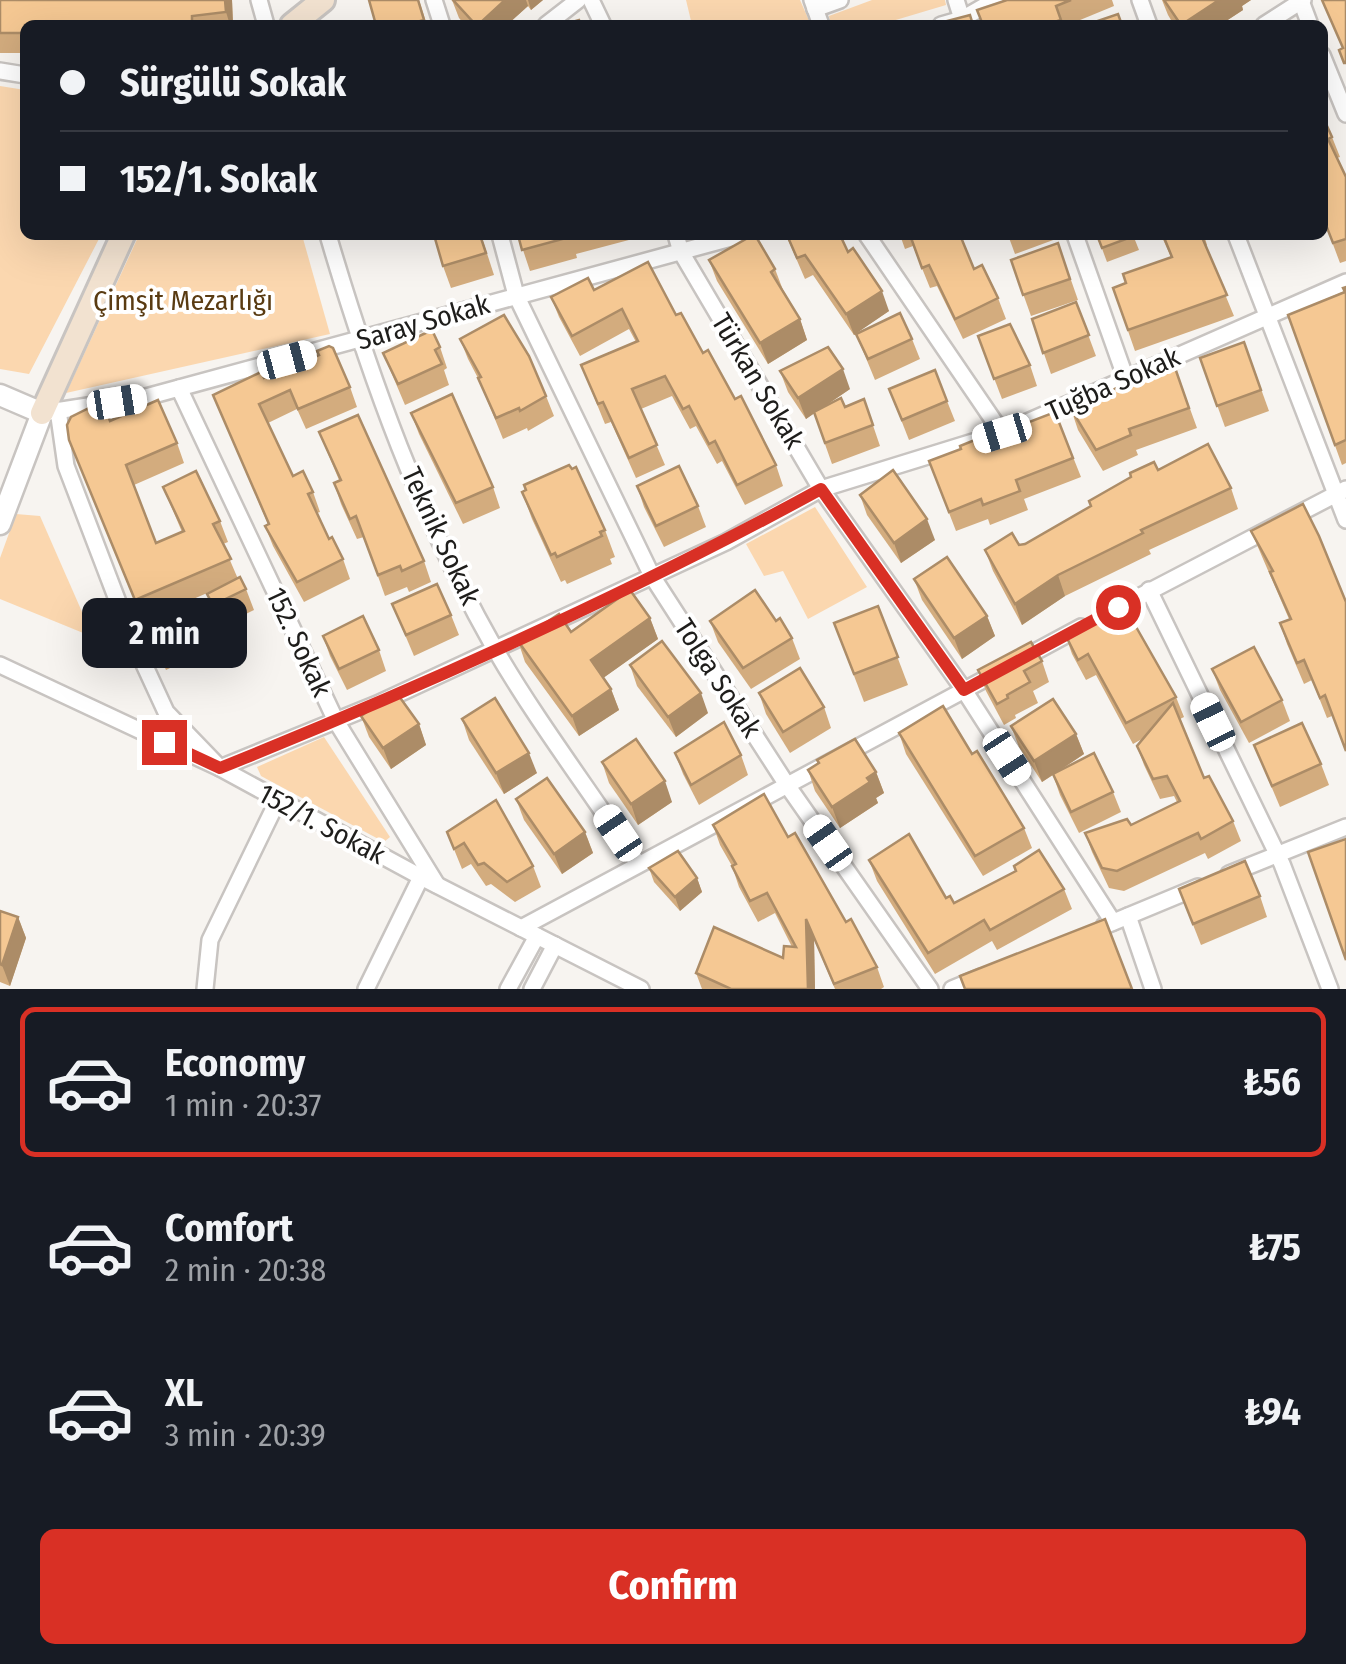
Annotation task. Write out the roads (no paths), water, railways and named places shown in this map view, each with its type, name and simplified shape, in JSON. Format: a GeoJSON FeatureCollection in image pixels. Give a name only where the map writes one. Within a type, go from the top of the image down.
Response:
{"type":"FeatureCollection","features":[{"type":"Feature","properties":{"kind":"main road"},"geometry":{"type":"LineString","coordinates":[[298,20],[324,0]]}},
{"type":"Feature","properties":{"kind":"main road"},"geometry":{"type":"LineString","coordinates":[[50,411],[120,240]]}},
{"type":"Feature","properties":{"kind":"street"},"geometry":{"type":"LineString","coordinates":[[552,20],[578,0]]}},
{"type":"Feature","properties":{"kind":"street"},"geometry":{"type":"LineString","coordinates":[[816,11],[840,0]]}},
{"type":"Feature","properties":{"kind":"street"},"geometry":{"type":"LineString","coordinates":[[956,0],[962,19]]}},
{"type":"Feature","properties":{"kind":"street"},"geometry":{"type":"LineString","coordinates":[[959,20],[996,0]]}},
{"type":"Feature","properties":{"kind":"street"},"geometry":{"type":"LineString","coordinates":[[1272,20],[1302,1]]}},
{"type":"Feature","properties":{"kind":"street"},"geometry":{"type":"LineString","coordinates":[[1328,70],[1346,114]]}},
{"type":"Feature","properties":{"kind":"street","name":"Teknik Sokak"},"geometry":{"type":"LineString","coordinates":[[329,240],[359,341],[416,492],[496,650],[638,864]]}},
{"type":"Feature","properties":{"kind":"street","name":"Tolga Sokak"},"geometry":{"type":"LineString","coordinates":[[501,240],[516,295],[652,576],[787,785],[930,989]]}},
{"type":"Feature","properties":{"kind":"street","name":"Türkan Sokak"},"geometry":{"type":"LineString","coordinates":[[677,240],[821,489],[1121,919],[1153,989]]}},
{"type":"Feature","properties":{"kind":"street","name":"Saray Sokak"},"geometry":{"type":"LineString","coordinates":[[50,411],[146,397],[724,240]]}},
{"type":"Feature","properties":{"kind":"street"},"geometry":{"type":"LineString","coordinates":[[870,240],[1002,433]]}},
{"type":"Feature","properties":{"kind":"street"},"geometry":{"type":"LineString","coordinates":[[1077,240],[1126,378]]}},
{"type":"Feature","properties":{"kind":"street"},"geometry":{"type":"LineString","coordinates":[[1238,240],[1341,490],[1346,520]]}},
{"type":"Feature","properties":{"kind":"street","name":"Tuğba Sokak"},"geometry":{"type":"LineString","coordinates":[[220,768],[496,650],[726,542],[821,489],[1002,433],[1346,282]]}},
{"type":"Feature","properties":{"kind":"street","name":"152. Sokak"},"geometry":{"type":"LineString","coordinates":[[180,388],[336,721],[437,885]]}},
{"type":"Feature","properties":{"kind":"street"},"geometry":{"type":"LineString","coordinates":[[0,395],[50,411]]}},
{"type":"Feature","properties":{"kind":"street"},"geometry":{"type":"LineString","coordinates":[[0,524],[50,411]]}},
{"type":"Feature","properties":{"kind":"street"},"geometry":{"type":"LineString","coordinates":[[50,411],[66,466],[131,636],[166,712],[220,768]]}},
{"type":"Feature","properties":{"kind":"street"},"geometry":{"type":"LineString","coordinates":[[508,989],[529,932],[638,864],[1341,490]]}},
{"type":"Feature","properties":{"kind":"street"},"geometry":{"type":"LineString","coordinates":[[1149,590],[1277,854],[1330,989]]}},
{"type":"Feature","properties":{"kind":"street","name":"152/1. Sokak"},"geometry":{"type":"LineString","coordinates":[[0,666],[220,768],[421,877],[641,989]]}},
{"type":"Feature","properties":{"kind":"street"},"geometry":{"type":"LineString","coordinates":[[205,989],[210,940],[278,800]]}},
{"type":"Feature","properties":{"kind":"street"},"geometry":{"type":"LineString","coordinates":[[1095,930],[1346,827]]}},
{"type":"Feature","properties":{"kind":"street"},"geometry":{"type":"LineString","coordinates":[[366,989],[421,877]]}},
{"type":"Feature","properties":{"kind":"street"},"geometry":{"type":"LineString","coordinates":[[532,989],[555,945]]}},
{"type":"Feature","properties":{"kind":"street"},"geometry":{"type":"LineString","coordinates":[[952,989],[988,974]]}},
{"type":"Feature","properties":{"kind":"park label","name":"Çimşit Mezarlığı"},"geometry":{"type":"Point","coordinates":[183,300]}}]}
